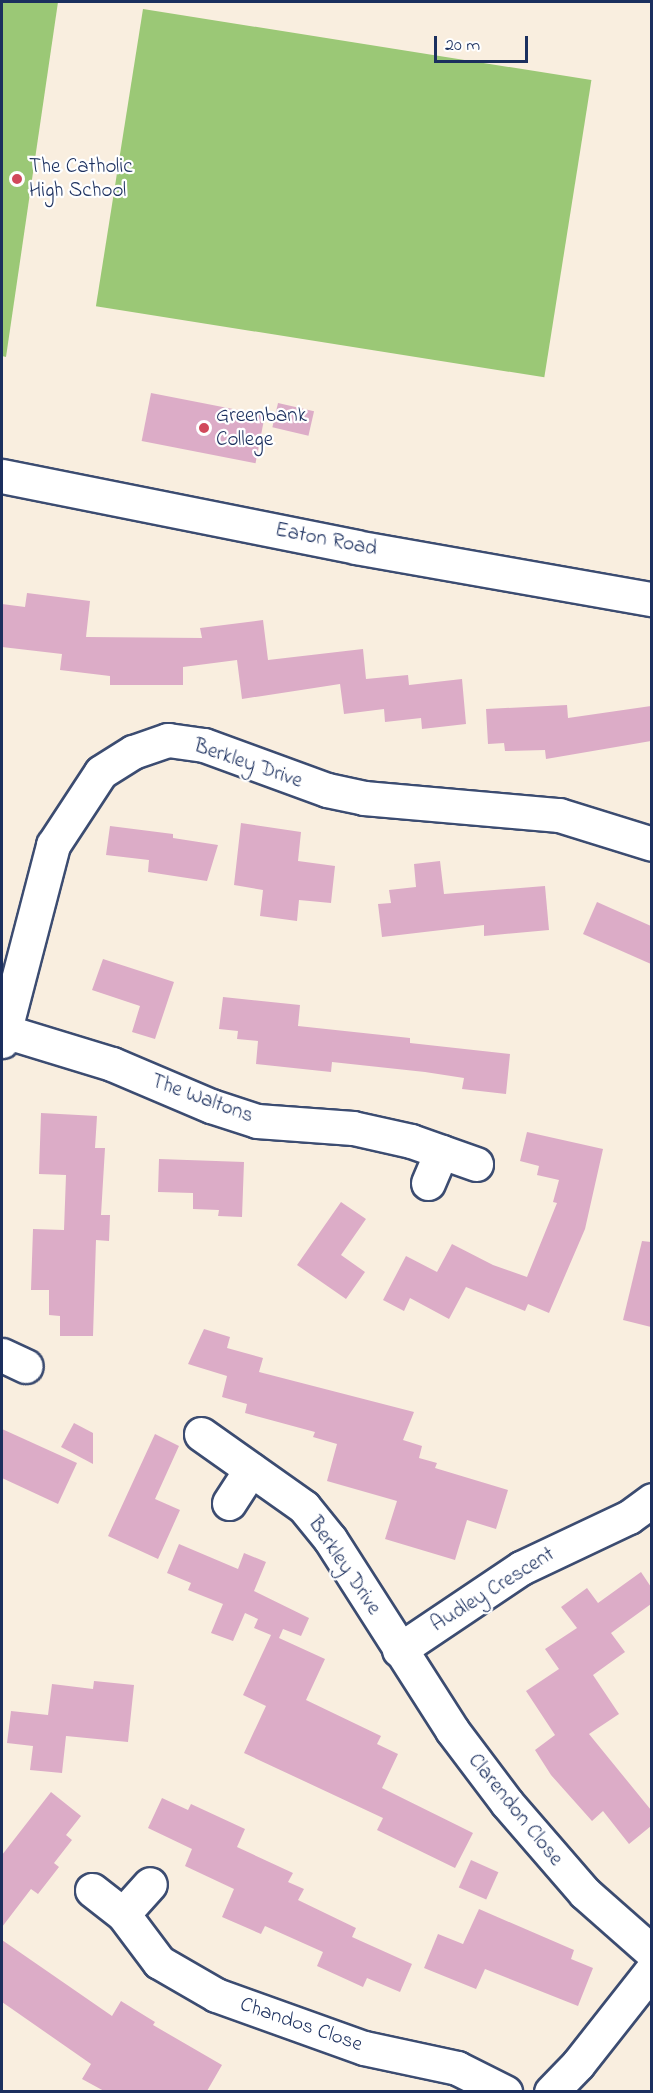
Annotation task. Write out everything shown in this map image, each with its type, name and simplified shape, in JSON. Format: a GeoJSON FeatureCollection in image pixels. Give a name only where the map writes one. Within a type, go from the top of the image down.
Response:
{"type":"FeatureCollection","features":[{"type":"Feature","properties":{"kind":"street","name":"Eaton Road"},"geometry":{"type":"LineString","coordinates":[[2,476],[356,547],[651,598]]}},
{"type":"Feature","properties":{"kind":"street","name":"Berkley Drive"},"geometry":{"type":"LineString","coordinates":[[3,1036],[53,845],[101,772],[133,752],[168,740],[204,746],[327,790],[364,798],[559,815],[651,844]]}},
{"type":"Feature","properties":{"kind":"street","name":"The Waltons"},"geometry":{"type":"LineString","coordinates":[[3,1036],[111,1064],[211,1106],[257,1121],[353,1128],[476,1164]]}},
{"type":"Feature","properties":{"kind":"street"},"geometry":{"type":"LineString","coordinates":[[428,1183],[441,1152]]}},
{"type":"Feature","properties":{"kind":"street","name":"Berkley Drive"},"geometry":{"type":"LineString","coordinates":[[201,1434],[304,1507],[330,1539],[399,1650]]}},
{"type":"Feature","properties":{"kind":"street"},"geometry":{"type":"LineString","coordinates":[[229,1503],[251,1469]]}},
{"type":"Feature","properties":{"kind":"street","name":"Audley Crescent"},"geometry":{"type":"LineString","coordinates":[[399,1650],[521,1568],[628,1516],[651,1500]]}},
{"type":"Feature","properties":{"kind":"street","name":"Clarendon Close"},"geometry":{"type":"LineString","coordinates":[[399,1650],[452,1730],[507,1803],[585,1893],[651,1952]]}},
{"type":"Feature","properties":{"kind":"street"},"geometry":{"type":"LineString","coordinates":[[123,1914],[150,1884]]}},
{"type":"Feature","properties":{"kind":"street","name":"Chandos Close"},"geometry":{"type":"LineString","coordinates":[[92,1890],[123,1914],[159,1962],[216,1995],[364,2048],[457,2068],[505,2091]]}},
{"type":"Feature","properties":{"kind":"street"},"geometry":{"type":"LineString","coordinates":[[551,2091],[578,2064],[651,1970]]}},
{"type":"Feature","properties":{"kind":"green space","name":"The Catholic High School"},"geometry":{"type":"Polygon","coordinates":[[[2,2],[58,2],[6,357],[2,356],[2,2]]]}},
{"type":"Feature","properties":{"kind":"green space"},"geometry":{"type":"Polygon","coordinates":[[[143,9],[591,80],[544,377],[96,306],[143,9]]]}},
{"type":"Feature","properties":{"kind":"building","name":"Greenbank College"},"geometry":{"type":"Polygon","coordinates":[[[151,393],[265,415],[256,463],[142,441],[151,393]]]}},
{"type":"Feature","properties":{"kind":"building"},"geometry":{"type":"Polygon","coordinates":[[[278,403],[314,411],[308,436],[272,427],[278,403]]]}},
{"type":"Feature","properties":{"kind":"building"},"geometry":{"type":"Polygon","coordinates":[[[27,593],[90,601],[86,637],[202,638],[200,628],[263,620],[268,660],[363,649],[366,679],[408,675],[409,685],[462,679],[466,724],[422,729],[421,718],[385,722],[384,709],[344,714],[340,684],[242,699],[237,660],[183,667],[183,685],[110,685],[110,676],[60,670],[62,654],[2,647],[2,604],[25,607],[27,593]]]}},
{"type":"Feature","properties":{"kind":"building"},"geometry":{"type":"Polygon","coordinates":[[[567,705],[568,718],[651,706],[651,741],[546,759],[545,750],[505,751],[504,743],[488,744],[486,709],[567,705]]]}},
{"type":"Feature","properties":{"kind":"building"},"geometry":{"type":"Polygon","coordinates":[[[241,823],[301,832],[298,861],[335,866],[331,903],[299,900],[297,921],[260,916],[263,890],[234,885],[241,823]]]}},
{"type":"Feature","properties":{"kind":"building"},"geometry":{"type":"Polygon","coordinates":[[[110,826],[173,834],[173,838],[218,845],[207,881],[148,872],[149,860],[106,855],[110,826]]]}},
{"type":"Feature","properties":{"kind":"building"},"geometry":{"type":"Polygon","coordinates":[[[440,861],[444,894],[545,886],[549,930],[484,936],[484,925],[382,937],[378,904],[391,903],[389,890],[416,887],[414,864],[440,861]]]}},
{"type":"Feature","properties":{"kind":"building"},"geometry":{"type":"Polygon","coordinates":[[[597,902],[651,926],[651,964],[583,934],[597,902]]]}},
{"type":"Feature","properties":{"kind":"building"},"geometry":{"type":"Polygon","coordinates":[[[103,959],[174,982],[155,1039],[132,1032],[140,1006],[92,990],[103,959]]]}},
{"type":"Feature","properties":{"kind":"building"},"geometry":{"type":"Polygon","coordinates":[[[223,997],[300,1005],[298,1026],[410,1038],[410,1043],[510,1054],[506,1094],[462,1089],[464,1078],[425,1072],[332,1062],[331,1072],[256,1064],[258,1041],[237,1039],[238,1031],[219,1029],[223,997]]]}},
{"type":"Feature","properties":{"kind":"building"},"geometry":{"type":"Polygon","coordinates":[[[41,1113],[97,1116],[95,1148],[105,1148],[101,1215],[110,1215],[109,1241],[96,1240],[93,1336],[60,1336],[60,1316],[49,1315],[49,1290],[31,1290],[33,1229],[64,1230],[66,1175],[39,1174],[41,1113]]]}},
{"type":"Feature","properties":{"kind":"building"},"geometry":{"type":"Polygon","coordinates":[[[527,1132],[603,1149],[585,1229],[549,1313],[528,1304],[525,1311],[466,1287],[449,1319],[410,1298],[404,1311],[383,1300],[406,1256],[437,1272],[452,1244],[493,1265],[527,1277],[557,1203],[553,1202],[559,1180],[537,1175],[539,1166],[520,1161],[527,1132]]]}},
{"type":"Feature","properties":{"kind":"building"},"geometry":{"type":"Polygon","coordinates":[[[159,1159],[244,1162],[242,1217],[218,1216],[219,1210],[193,1209],[193,1193],[158,1192],[159,1159]]]}},
{"type":"Feature","properties":{"kind":"building"},"geometry":{"type":"Polygon","coordinates":[[[341,1202],[366,1219],[341,1255],[365,1272],[346,1299],[297,1265],[341,1202]]]}},
{"type":"Feature","properties":{"kind":"building"},"geometry":{"type":"Polygon","coordinates":[[[642,1241],[651,1242],[651,1327],[623,1320],[642,1241]]]}},
{"type":"Feature","properties":{"kind":"building"},"geometry":{"type":"Polygon","coordinates":[[[204,1329],[230,1337],[227,1348],[263,1358],[259,1372],[414,1412],[403,1440],[422,1446],[419,1458],[437,1463],[435,1468],[508,1490],[496,1529],[467,1520],[455,1560],[385,1539],[397,1501],[327,1481],[337,1444],[313,1437],[315,1432],[245,1413],[247,1404],[222,1397],[227,1376],[188,1364],[204,1329]]]}},
{"type":"Feature","properties":{"kind":"building"},"geometry":{"type":"Polygon","coordinates":[[[74,1423],[93,1433],[93,1464],[61,1447],[74,1423]]]}},
{"type":"Feature","properties":{"kind":"building"},"geometry":{"type":"Polygon","coordinates":[[[2,1429],[77,1463],[58,1504],[2,1478],[2,1429]]]}},
{"type":"Feature","properties":{"kind":"building"},"geometry":{"type":"Polygon","coordinates":[[[155,1434],[179,1446],[155,1499],[180,1510],[158,1559],[108,1536],[155,1434]]]}},
{"type":"Feature","properties":{"kind":"building"},"geometry":{"type":"Polygon","coordinates":[[[179,1544],[238,1569],[244,1553],[266,1562],[254,1591],[309,1618],[301,1636],[283,1629],[279,1638],[325,1659],[306,1700],[381,1736],[377,1744],[398,1754],[382,1788],[473,1833],[455,1868],[377,1830],[383,1818],[244,1753],[266,1706],[243,1695],[271,1635],[254,1628],[258,1619],[245,1613],[233,1641],[211,1633],[223,1604],[188,1590],[191,1583],[167,1573],[179,1544]]]}},
{"type":"Feature","properties":{"kind":"building"},"geometry":{"type":"Polygon","coordinates":[[[641,1572],[651,1587],[651,1604],[611,1633],[625,1652],[593,1675],[619,1714],[589,1734],[651,1810],[651,1826],[629,1844],[603,1811],[592,1821],[551,1775],[535,1750],[555,1735],[526,1691],[559,1669],[545,1649],[577,1628],[561,1607],[587,1588],[598,1603],[641,1572]]]}},
{"type":"Feature","properties":{"kind":"building"},"geometry":{"type":"Polygon","coordinates":[[[94,1681],[134,1685],[128,1742],[66,1736],[62,1773],[30,1770],[33,1746],[7,1743],[11,1711],[48,1715],[52,1684],[93,1689],[94,1681]]]}},
{"type":"Feature","properties":{"kind":"building"},"geometry":{"type":"Polygon","coordinates":[[[51,1792],[81,1816],[66,1835],[72,1840],[54,1863],[59,1867],[38,1894],[31,1889],[2,1927],[2,1855],[51,1792]]]}},
{"type":"Feature","properties":{"kind":"building"},"geometry":{"type":"Polygon","coordinates":[[[162,1798],[188,1810],[191,1804],[245,1829],[237,1847],[293,1873],[288,1882],[304,1889],[298,1900],[356,1928],[352,1937],[412,1964],[400,1992],[367,1978],[363,1987],[317,1966],[323,1952],[265,1926],[261,1934],[222,1917],[234,1889],[185,1866],[192,1849],[148,1828],[162,1798]]]}},
{"type":"Feature","properties":{"kind":"building"},"geometry":{"type":"Polygon","coordinates":[[[471,1860],[498,1872],[486,1900],[459,1887],[471,1860]]]}},
{"type":"Feature","properties":{"kind":"building"},"geometry":{"type":"Polygon","coordinates":[[[479,1909],[574,1950],[571,1959],[593,1968],[578,2006],[485,1969],[476,1989],[424,1968],[438,1934],[463,1944],[479,1909]]]}},
{"type":"Feature","properties":{"kind":"building"},"geometry":{"type":"Polygon","coordinates":[[[2,1940],[112,2016],[121,2001],[155,2022],[153,2025],[222,2065],[207,2091],[104,2091],[82,2079],[91,2064],[2,2002],[2,1940]]]}},
{"type":"Feature","properties":{"kind":"place","name":"The Catholic High School"},"geometry":{"type":"Point","coordinates":[17,179]}},
{"type":"Feature","properties":{"kind":"place","name":"Greenbank College"},"geometry":{"type":"Point","coordinates":[204,428]}}]}
